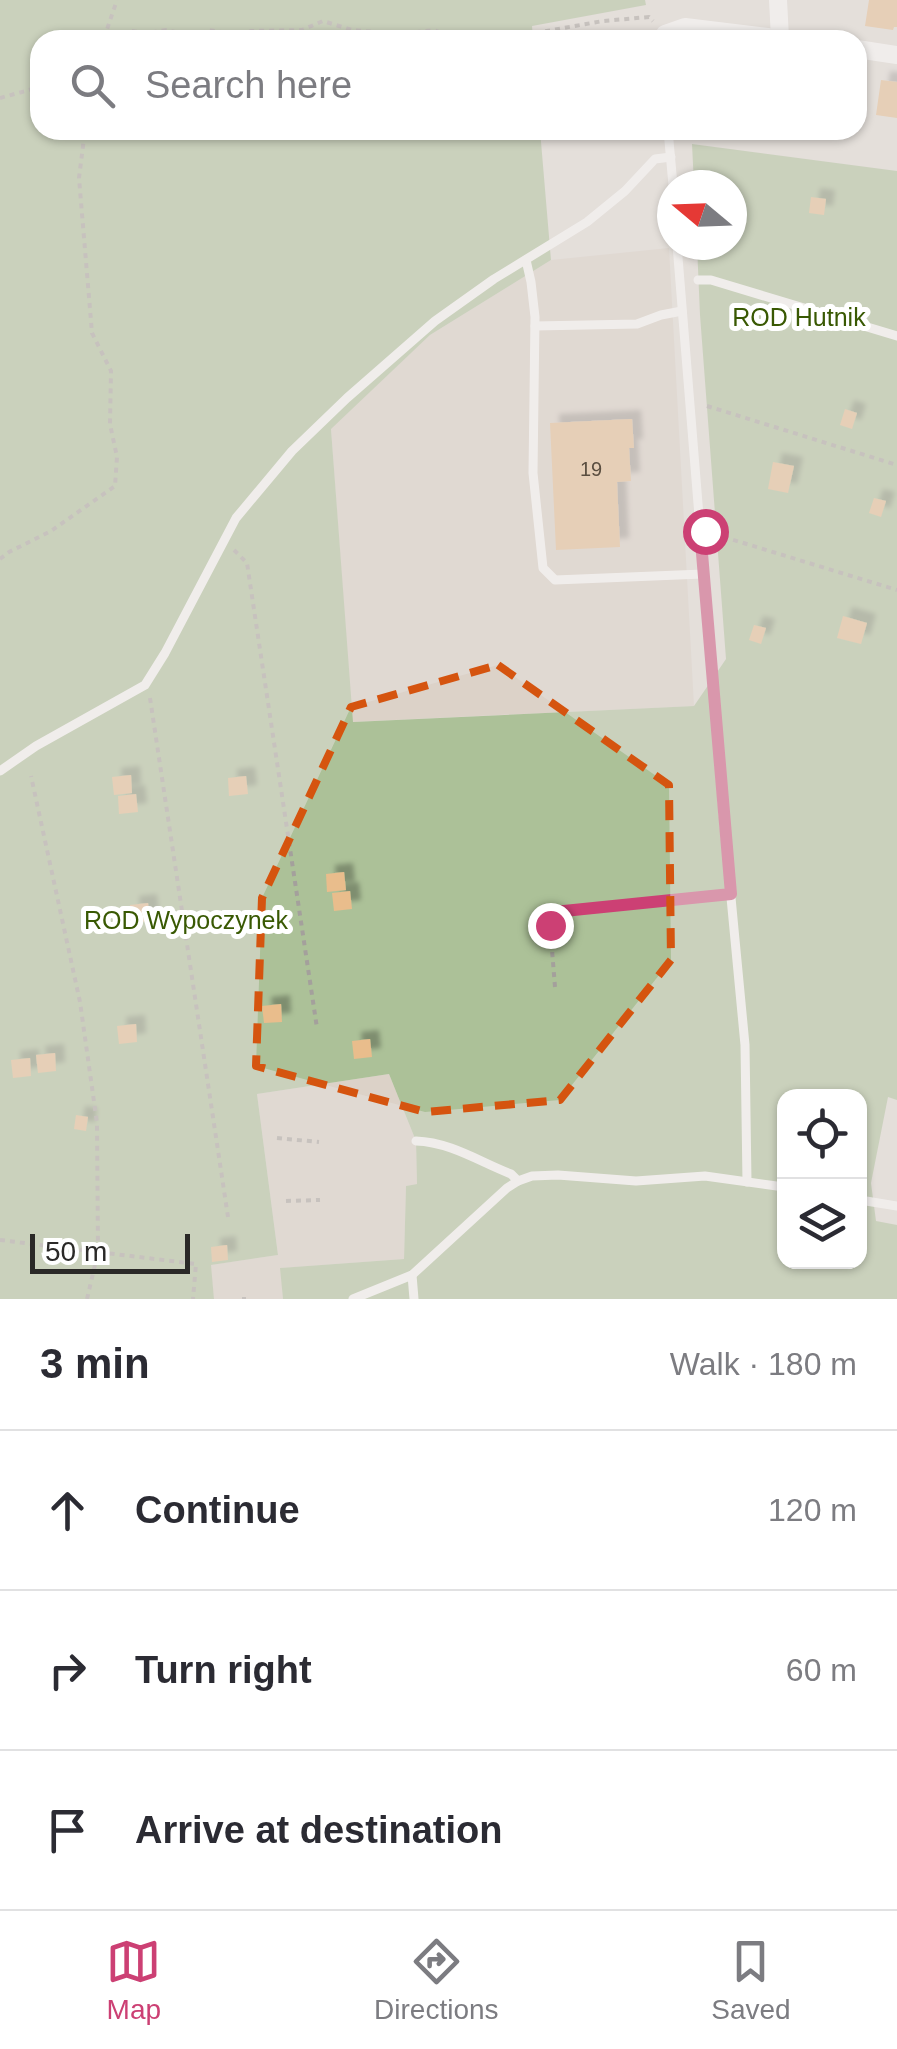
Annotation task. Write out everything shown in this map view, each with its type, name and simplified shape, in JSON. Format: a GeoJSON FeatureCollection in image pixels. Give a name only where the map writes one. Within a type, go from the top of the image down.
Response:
{"type":"FeatureCollection","features":[{"type":"Feature","properties":{"kind":"street"},"geometry":{"type":"LineString","coordinates":[[778,0],[784,30]]}},
{"type":"Feature","properties":{"kind":"street"},"geometry":{"type":"LineString","coordinates":[[679,30],[710,30]]}},
{"type":"Feature","properties":{"kind":"street"},"geometry":{"type":"LineString","coordinates":[[867,50],[897,55]]}},
{"type":"Feature","properties":{"kind":"lane"},"geometry":{"type":"LineString","coordinates":[[669,140],[672,170]]}},
{"type":"Feature","properties":{"kind":"lane"},"geometry":{"type":"LineString","coordinates":[[0,771],[145,684],[236,518],[292,451],[348,398],[435,321],[587,222],[625,191],[655,159],[671,156]]}},
{"type":"Feature","properties":{"kind":"lane"},"geometry":{"type":"LineString","coordinates":[[526,260],[535,326],[534,472],[543,568],[555,580],[704,574]]}},
{"type":"Feature","properties":{"kind":"lane"},"geometry":{"type":"LineString","coordinates":[[678,260],[746,1045],[748,1182]]}},
{"type":"Feature","properties":{"kind":"lane"},"geometry":{"type":"LineString","coordinates":[[698,280],[711,280],[897,336]]}},
{"type":"Feature","properties":{"kind":"lane"},"geometry":{"type":"LineString","coordinates":[[535,326],[637,324],[682,311]]}},
{"type":"Feature","properties":{"kind":"lane"},"geometry":{"type":"LineString","coordinates":[[416,1140],[448,1146],[518,1180]]}},
{"type":"Feature","properties":{"kind":"lane"},"geometry":{"type":"LineString","coordinates":[[353,1299],[412,1274],[518,1180],[532,1176],[636,1181],[705,1176],[777,1186]]}},
{"type":"Feature","properties":{"kind":"lane"},"geometry":{"type":"LineString","coordinates":[[867,1201],[897,1206]]}},
{"type":"Feature","properties":{"kind":"lane"},"geometry":{"type":"LineString","coordinates":[[412,1274],[414,1299]]}},
{"type":"Feature","properties":{"kind":"path"},"geometry":{"type":"LineString","coordinates":[[106,30],[117,0]]}},
{"type":"Feature","properties":{"kind":"path"},"geometry":{"type":"LineString","coordinates":[[552,30],[649,17],[659,30]]}},
{"type":"Feature","properties":{"kind":"path"},"geometry":{"type":"LineString","coordinates":[[302,30],[323,21],[352,30]]}},
{"type":"Feature","properties":{"kind":"path"},"geometry":{"type":"LineString","coordinates":[[0,98],[30,90]]}},
{"type":"Feature","properties":{"kind":"path"},"geometry":{"type":"LineString","coordinates":[[0,559],[51,531],[115,486],[117,457],[110,424],[110,372],[92,332],[90,313],[79,178],[84,140]]}},
{"type":"Feature","properties":{"kind":"path"},"geometry":{"type":"LineString","coordinates":[[706,406],[897,466]]}},
{"type":"Feature","properties":{"kind":"path"},"geometry":{"type":"LineString","coordinates":[[700,530],[897,590]]}},
{"type":"Feature","properties":{"kind":"path"},"geometry":{"type":"LineString","coordinates":[[221,544],[238,552],[247,563],[317,1028]]}},
{"type":"Feature","properties":{"kind":"path"},"geometry":{"type":"LineString","coordinates":[[145,684],[152,704],[228,1218]]}},
{"type":"Feature","properties":{"kind":"path"},"geometry":{"type":"LineString","coordinates":[[31,776],[80,1002],[97,1123],[98,1252],[87,1299]]}},
{"type":"Feature","properties":{"kind":"path"},"geometry":{"type":"LineString","coordinates":[[554,987],[550,925],[554,912],[731,894]]}},
{"type":"Feature","properties":{"kind":"path"},"geometry":{"type":"LineString","coordinates":[[277,1138],[319,1142]]}},
{"type":"Feature","properties":{"kind":"path"},"geometry":{"type":"LineString","coordinates":[[286,1200],[320,1200]]}},
{"type":"Feature","properties":{"kind":"path"},"geometry":{"type":"LineString","coordinates":[[0,1240],[196,1264],[193,1299]]}},
{"type":"Feature","properties":{"kind":"highlighted area"},"geometry":{"type":"Polygon","coordinates":[[[498,665],[669,785],[671,960],[560,1100],[425,1112],[256,1066],[262,898],[351,707],[498,665]]]}},
{"type":"Feature","properties":{"kind":"shaded area"},"geometry":{"type":"Polygon","coordinates":[[[657,249],[657,260],[670,260],[694,706],[352,722],[331,428],[430,335],[551,260],[657,249]]]}},
{"type":"Feature","properties":{"kind":"shaded area"},"geometry":{"type":"Polygon","coordinates":[[[389,1074],[416,1141],[417,1184],[406,1186],[404,1259],[281,1268],[283,1299],[214,1299],[210,1265],[278,1255],[257,1094],[389,1074]]]}},
{"type":"Feature","properties":{"kind":"green space"},"geometry":{"type":"Polygon","coordinates":[[[0,0],[645,0],[646,5],[532,26],[532,30],[30,30],[30,140],[541,140],[551,260],[430,335],[331,429],[353,722],[694,706],[726,659],[698,260],[747,260],[747,170],[693,170],[692,144],[897,171],[897,1100],[888,1097],[871,1183],[876,1221],[897,1225],[897,1299],[283,1299],[280,1268],[404,1259],[406,1186],[417,1184],[416,1141],[389,1074],[257,1094],[278,1255],[211,1265],[214,1299],[0,1299],[0,0]]]}},
{"type":"Feature","properties":{"kind":"building"},"geometry":{"type":"Polygon","coordinates":[[[869,0],[897,0],[897,27],[893,30],[865,26],[869,0]]]}},
{"type":"Feature","properties":{"kind":"building"},"geometry":{"type":"Polygon","coordinates":[[[881,80],[897,82],[897,118],[876,115],[881,80]]]}},
{"type":"Feature","properties":{"kind":"building"},"geometry":{"type":"Polygon","coordinates":[[[811,197],[826,199],[824,215],[809,213],[811,197]]]}},
{"type":"Feature","properties":{"kind":"building"},"geometry":{"type":"Polygon","coordinates":[[[845,409],[857,413],[852,429],[840,425],[845,409]]]}},
{"type":"Feature","properties":{"kind":"building"},"geometry":{"type":"Polygon","coordinates":[[[632,419],[631,481],[617,482],[620,547],[556,550],[550,423],[632,419]]]}},
{"type":"Feature","properties":{"kind":"building"},"geometry":{"type":"Polygon","coordinates":[[[773,462],[794,466],[788,493],[768,489],[773,462]]]}},
{"type":"Feature","properties":{"kind":"building"},"geometry":{"type":"Polygon","coordinates":[[[874,498],[886,501],[881,517],[869,513],[874,498]]]}},
{"type":"Feature","properties":{"kind":"building"},"geometry":{"type":"Polygon","coordinates":[[[843,616],[867,623],[861,644],[837,638],[843,616]]]}},
{"type":"Feature","properties":{"kind":"building"},"geometry":{"type":"Polygon","coordinates":[[[754,625],[766,628],[761,644],[749,640],[754,625]]]}},
{"type":"Feature","properties":{"kind":"building"},"geometry":{"type":"Polygon","coordinates":[[[131,775],[132,793],[114,795],[112,777],[131,775]]]}},
{"type":"Feature","properties":{"kind":"building"},"geometry":{"type":"Polygon","coordinates":[[[246,776],[248,794],[229,796],[228,778],[246,776]]]}},
{"type":"Feature","properties":{"kind":"building"},"geometry":{"type":"Polygon","coordinates":[[[136,794],[138,812],[119,814],[118,796],[136,794]]]}},
{"type":"Feature","properties":{"kind":"building"},"geometry":{"type":"Polygon","coordinates":[[[344,872],[346,890],[327,892],[326,874],[344,872]]]}},
{"type":"Feature","properties":{"kind":"building"},"geometry":{"type":"Polygon","coordinates":[[[350,891],[352,909],[334,911],[332,893],[350,891]]]}},
{"type":"Feature","properties":{"kind":"building"},"geometry":{"type":"Polygon","coordinates":[[[148,903],[150,921],[132,923],[130,905],[148,903]]]}},
{"type":"Feature","properties":{"kind":"building"},"geometry":{"type":"Polygon","coordinates":[[[281,1004],[282,1022],[264,1023],[262,1006],[281,1004]]]}},
{"type":"Feature","properties":{"kind":"building"},"geometry":{"type":"Polygon","coordinates":[[[136,1024],[137,1042],[119,1044],[117,1026],[136,1024]]]}},
{"type":"Feature","properties":{"kind":"building"},"geometry":{"type":"Polygon","coordinates":[[[370,1039],[372,1057],[354,1059],[352,1041],[370,1039]]]}},
{"type":"Feature","properties":{"kind":"building"},"geometry":{"type":"Polygon","coordinates":[[[55,1053],[56,1071],[38,1073],[36,1055],[55,1053]]]}},
{"type":"Feature","properties":{"kind":"building"},"geometry":{"type":"Polygon","coordinates":[[[30,1058],[31,1076],[13,1078],[11,1060],[30,1058]]]}},
{"type":"Feature","properties":{"kind":"building"},"geometry":{"type":"Polygon","coordinates":[[[76,1115],[88,1117],[86,1131],[74,1129],[76,1115]]]}},
{"type":"Feature","properties":{"kind":"building"},"geometry":{"type":"Polygon","coordinates":[[[227,1245],[228,1260],[212,1262],[211,1247],[227,1245]]]}},
{"type":"Feature","properties":{"kind":"route"},"geometry":{"type":"LineString","coordinates":[[550,925],[554,912],[731,894],[700,530],[705,531]]}},
{"type":"Feature","properties":{"kind":"park label","name":"ROD Hutnik"},"geometry":{"type":"Point","coordinates":[799,317]}},
{"type":"Feature","properties":{"kind":"park label","name":"ROD Wypoczynek"},"geometry":{"type":"Point","coordinates":[186,920]}}]}
